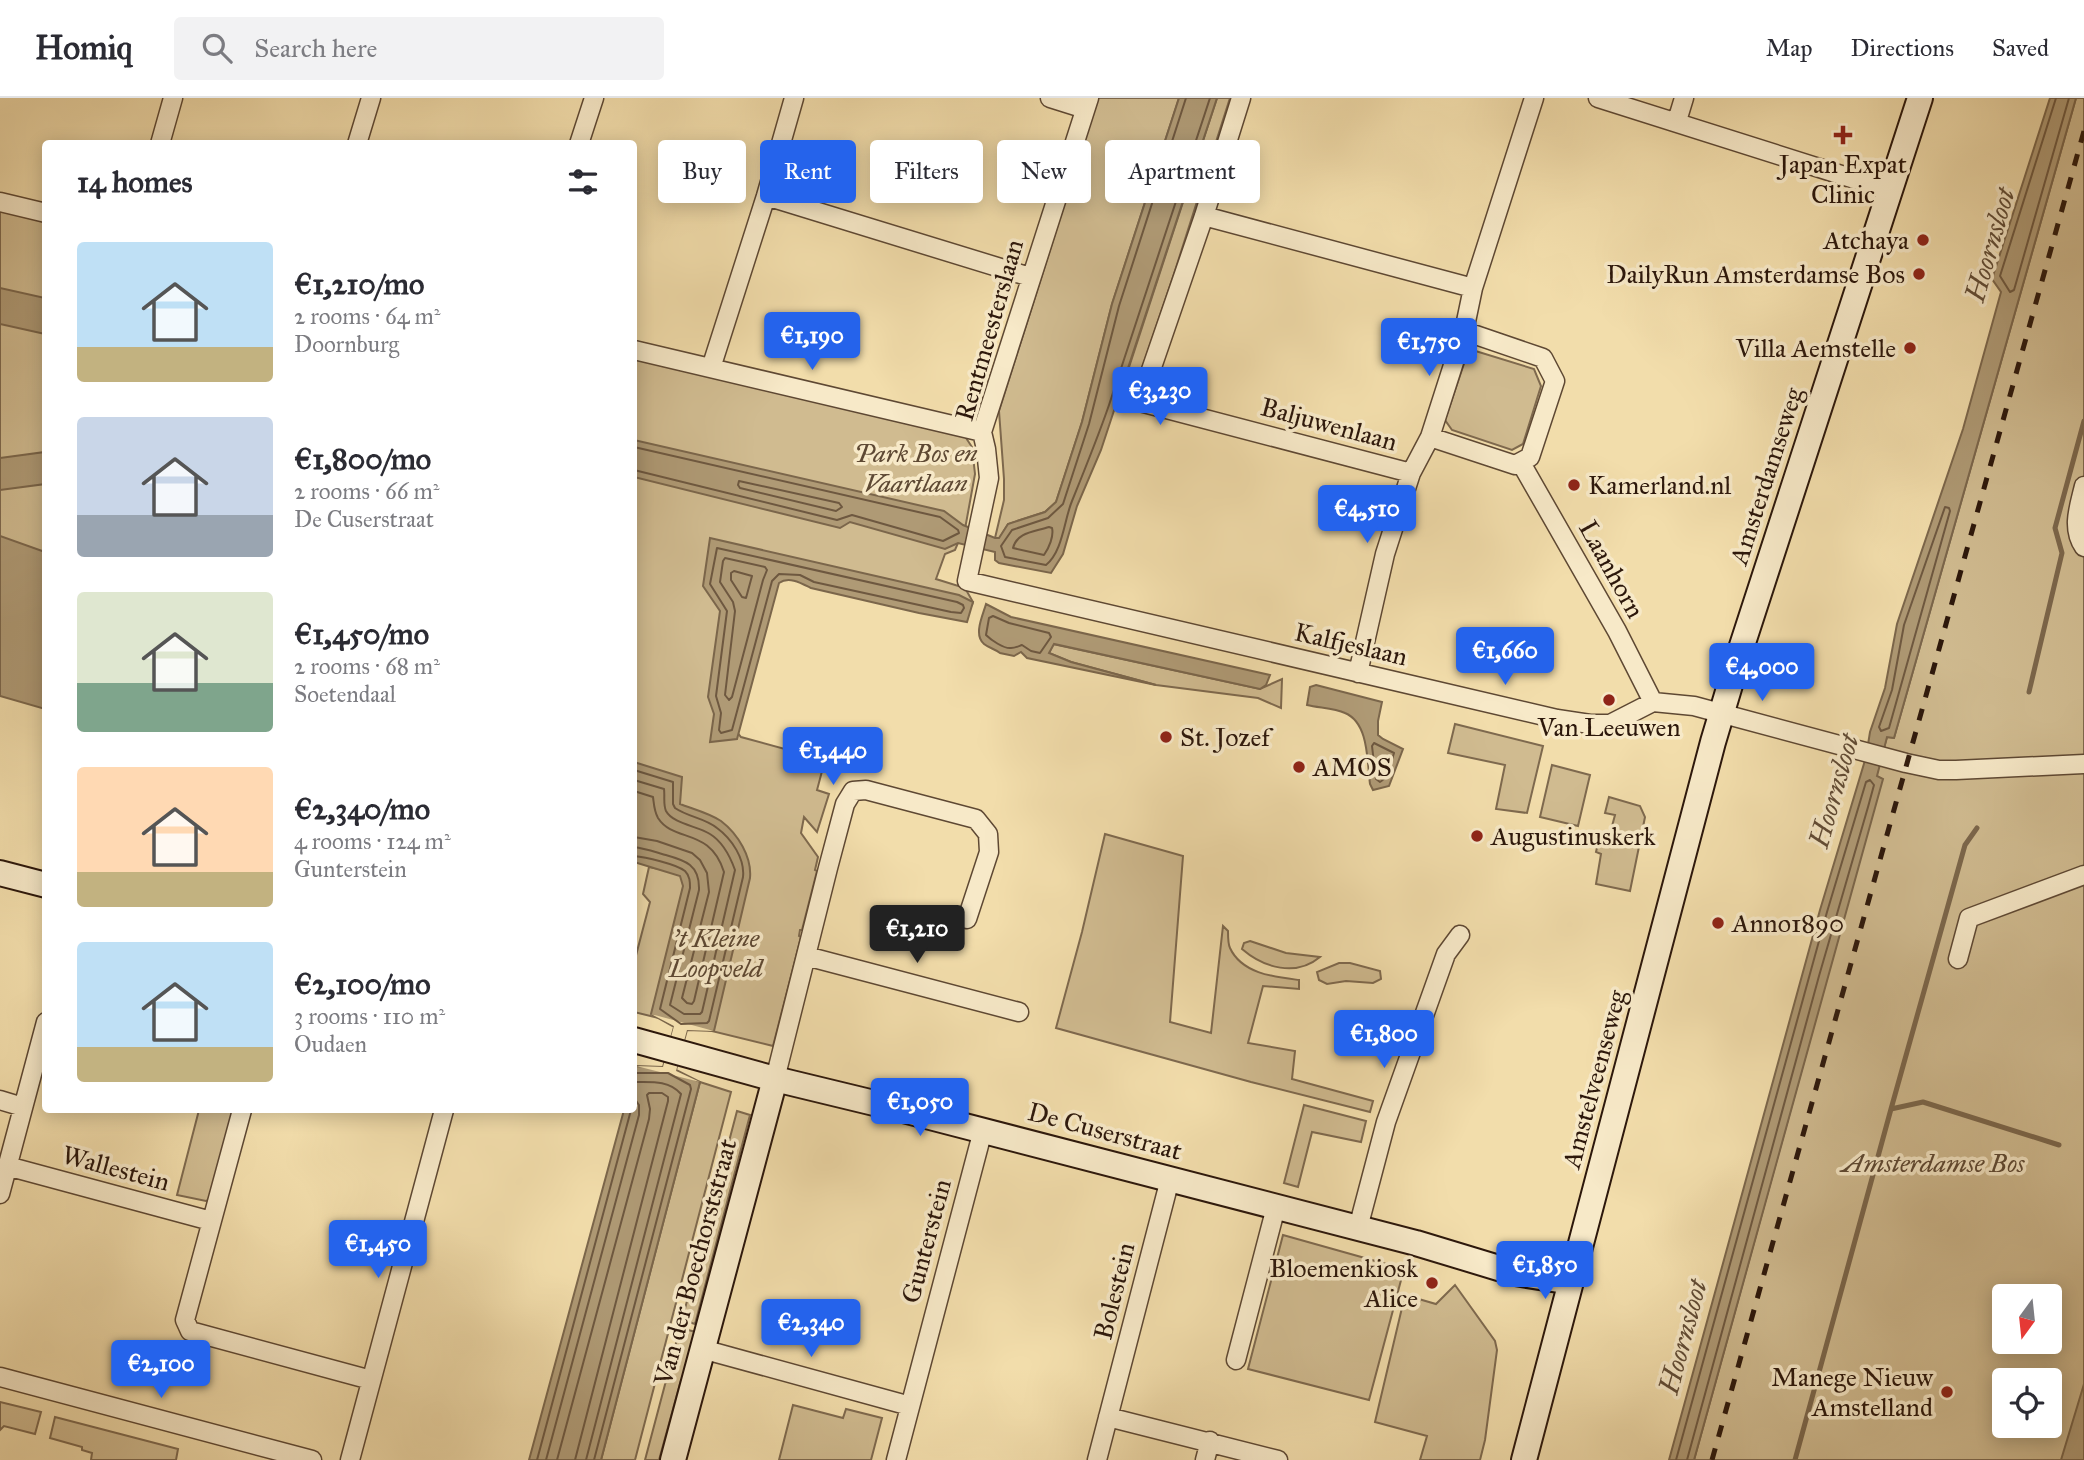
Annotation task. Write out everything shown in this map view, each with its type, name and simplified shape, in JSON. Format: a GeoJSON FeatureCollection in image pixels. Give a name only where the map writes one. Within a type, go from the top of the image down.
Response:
{"type":"FeatureCollection","features":[{"type":"Feature","properties":{"kind":"main road","name":"Amsterdamseweg"},"geometry":{"type":"LineString","coordinates":[[1722,713],[1920,98]]}},
{"type":"Feature","properties":{"kind":"main road","name":"Amstelveenseweg"},"geometry":{"type":"LineString","coordinates":[[1524,1460],[1722,713]]}},
{"type":"Feature","properties":{"kind":"main road"},"geometry":{"type":"LineString","coordinates":[[0,873],[42,884]]}},
{"type":"Feature","properties":{"kind":"main road","name":"De Cuserstraat"},"geometry":{"type":"LineString","coordinates":[[637,1041],[775,1079],[983,1130],[1443,1250],[1515,1273],[1571,1282]]}},
{"type":"Feature","properties":{"kind":"main road","name":"Van der Boechorststraat"},"geometry":{"type":"LineString","coordinates":[[673,1460],[775,1079]]}},
{"type":"Feature","properties":{"kind":"street"},"geometry":{"type":"LineString","coordinates":[[161,140],[173,98]]}},
{"type":"Feature","properties":{"kind":"street"},"geometry":{"type":"LineString","coordinates":[[358,140],[371,98]]}},
{"type":"Feature","properties":{"kind":"street"},"geometry":{"type":"LineString","coordinates":[[580,140],[594,98]]}},
{"type":"Feature","properties":{"kind":"street"},"geometry":{"type":"LineString","coordinates":[[782,140],[794,98]]}},
{"type":"Feature","properties":{"kind":"street"},"geometry":{"type":"LineString","coordinates":[[1050,98],[1087,103]]}},
{"type":"Feature","properties":{"kind":"street"},"geometry":{"type":"LineString","coordinates":[[1241,98],[1205,216],[1473,288]]}},
{"type":"Feature","properties":{"kind":"street"},"geometry":{"type":"LineString","coordinates":[[1358,673],[1385,554],[1411,473],[1430,437],[1464,331],[1473,288],[1534,98]]}},
{"type":"Feature","properties":{"kind":"street"},"geometry":{"type":"LineString","coordinates":[[1598,98],[1889,190]]}},
{"type":"Feature","properties":{"kind":"street"},"geometry":{"type":"LineString","coordinates":[[1677,121],[1684,98]]}},
{"type":"Feature","properties":{"kind":"street","name":"Rentmeesterslaan"},"geometry":{"type":"LineString","coordinates":[[967,580],[989,478],[982,432],[1087,103]]}},
{"type":"Feature","properties":{"kind":"street"},"geometry":{"type":"LineString","coordinates":[[0,202],[42,212]]}},
{"type":"Feature","properties":{"kind":"street"},"geometry":{"type":"LineString","coordinates":[[711,368],[764,203]]}},
{"type":"Feature","properties":{"kind":"street"},"geometry":{"type":"LineString","coordinates":[[789,203],[1031,277]]}},
{"type":"Feature","properties":{"kind":"street","name":"Baljuwenlaan"},"geometry":{"type":"LineString","coordinates":[[1205,216],[1140,402],[1411,473]]}},
{"type":"Feature","properties":{"kind":"street"},"geometry":{"type":"LineString","coordinates":[[1430,437],[1516,465],[1521,463],[1530,457],[1555,381],[1543,358],[1464,331]]}},
{"type":"Feature","properties":{"kind":"street"},"geometry":{"type":"LineString","coordinates":[[637,351],[982,432]]}},
{"type":"Feature","properties":{"kind":"street","name":"Laanhorn"},"geometry":{"type":"LineString","coordinates":[[1521,463],[1617,631],[1653,702]]}},
{"type":"Feature","properties":{"kind":"street"},"geometry":{"type":"LineString","coordinates":[[2084,487],[2075,524],[2084,547]]}},
{"type":"Feature","properties":{"kind":"street","name":"Kalfjeslaan"},"geometry":{"type":"LineString","coordinates":[[967,580],[1557,719],[1610,724],[1653,702]]}},
{"type":"Feature","properties":{"kind":"street"},"geometry":{"type":"LineString","coordinates":[[1653,702],[1695,705],[1940,770],[2084,764]]}},
{"type":"Feature","properties":{"kind":"street"},"geometry":{"type":"LineString","coordinates":[[775,1079],[845,804],[853,791],[866,790],[976,819],[988,834],[989,852],[967,919]]}},
{"type":"Feature","properties":{"kind":"street"},"geometry":{"type":"LineString","coordinates":[[1958,959],[1969,918],[2084,875]]}},
{"type":"Feature","properties":{"kind":"street"},"geometry":{"type":"LineString","coordinates":[[1358,1228],[1386,1122],[1446,954],[1460,935]]}},
{"type":"Feature","properties":{"kind":"street"},"geometry":{"type":"LineString","coordinates":[[806,957],[1019,1012]]}},
{"type":"Feature","properties":{"kind":"street"},"geometry":{"type":"LineString","coordinates":[[0,1194],[42,1037]]}},
{"type":"Feature","properties":{"kind":"street"},"geometry":{"type":"LineString","coordinates":[[0,1100],[23,1107]]}},
{"type":"Feature","properties":{"kind":"street"},"geometry":{"type":"LineString","coordinates":[[241,1113],[185,1320],[190,1331],[371,1380]]}},
{"type":"Feature","properties":{"kind":"street"},"geometry":{"type":"LineString","coordinates":[[350,1460],[443,1113]]}},
{"type":"Feature","properties":{"kind":"street","name":"Gunterstein"},"geometry":{"type":"LineString","coordinates":[[896,1460],[983,1130]]}},
{"type":"Feature","properties":{"kind":"street","name":"Wallestein"},"geometry":{"type":"LineString","coordinates":[[7,1166],[211,1221]]}},
{"type":"Feature","properties":{"kind":"street","name":"Bolestein"},"geometry":{"type":"LineString","coordinates":[[1097,1460],[1170,1179]]}},
{"type":"Feature","properties":{"kind":"street"},"geometry":{"type":"LineString","coordinates":[[1236,1360],[1276,1207]]}},
{"type":"Feature","properties":{"kind":"street"},"geometry":{"type":"LineString","coordinates":[[702,1349],[910,1406]]}},
{"type":"Feature","properties":{"kind":"street"},"geometry":{"type":"LineString","coordinates":[[0,1377],[312,1460]]}},
{"type":"Feature","properties":{"kind":"street"},"geometry":{"type":"LineString","coordinates":[[1108,1416],[1278,1460]]}},
{"type":"Feature","properties":{"kind":"street"},"geometry":{"type":"LineString","coordinates":[[1205,1460],[1210,1441]]}},
{"type":"Feature","properties":{"kind":"green space"},"geometry":{"type":"Polygon","coordinates":[[[1098,98],[1179,98],[1165,140],[1105,140],[1105,203],[1145,203],[1112,304],[1082,422],[1056,502],[1045,512],[1008,524],[999,539],[995,538],[1004,500],[1004,479],[999,411],[1065,203],[1091,203],[1091,140],[1085,140],[1098,98]]]}},
{"type":"Feature","properties":{"kind":"green space"},"geometry":{"type":"Polygon","coordinates":[[[1217,98],[1230,98],[1217,140],[1203,140],[1217,98]]]}},
{"type":"Feature","properties":{"kind":"green space","name":"Amsterdamse Bos"},"geometry":{"type":"Polygon","coordinates":[[[2076,98],[2084,98],[2084,1460],[1694,1460],[1882,779],[1876,776],[1887,737],[1894,738],[2076,98]]]}},
{"type":"Feature","properties":{"kind":"green space"},"geometry":{"type":"Polygon","coordinates":[[[1183,203],[1197,203],[1132,398],[1126,409],[1116,407],[1183,203]]]}},
{"type":"Feature","properties":{"kind":"green space"},"geometry":{"type":"Polygon","coordinates":[[[0,210],[42,219],[42,302],[0,292],[0,210]]]}},
{"type":"Feature","properties":{"kind":"green space"},"geometry":{"type":"Polygon","coordinates":[[[0,313],[42,323],[42,566],[0,556],[0,313]]]}},
{"type":"Feature","properties":{"kind":"green space"},"geometry":{"type":"Polygon","coordinates":[[[1469,349],[1534,369],[1541,386],[1523,444],[1512,450],[1452,430],[1445,420],[1469,349]]]}},
{"type":"Feature","properties":{"kind":"green space","name":"Park Bos en Vaartlaan"},"geometry":{"type":"Polygon","coordinates":[[[637,354],[960,429],[972,447],[975,474],[965,529],[637,446],[637,354]]]}},
{"type":"Feature","properties":{"kind":"green space","name":"'t Kleine Loopveld"},"geometry":{"type":"Polygon","coordinates":[[[637,468],[958,543],[955,550],[945,554],[936,579],[965,588],[972,605],[736,552],[709,697],[741,737],[825,760],[817,790],[829,794],[817,832],[804,817],[801,833],[818,857],[817,871],[800,930],[801,937],[773,1046],[637,1013],[637,952],[650,902],[643,894],[649,867],[659,869],[637,837],[637,468]]]}},
{"type":"Feature","properties":{"kind":"green space"},"geometry":{"type":"Polygon","coordinates":[[[1053,644],[1260,689],[1282,679],[1281,708],[1258,698],[1156,685],[1071,662],[1049,653],[1053,644]]]}},
{"type":"Feature","properties":{"kind":"green space"},"geometry":{"type":"Polygon","coordinates":[[[1455,724],[1543,746],[1527,813],[1496,809],[1505,765],[1448,753],[1455,724]]]}},
{"type":"Feature","properties":{"kind":"green space"},"geometry":{"type":"Polygon","coordinates":[[[1552,765],[1590,775],[1578,826],[1540,817],[1552,765]]]}},
{"type":"Feature","properties":{"kind":"green space"},"geometry":{"type":"Polygon","coordinates":[[[1609,797],[1640,806],[1645,817],[1630,891],[1596,884],[1601,854],[1596,852],[1599,839],[1608,841],[1615,815],[1605,813],[1609,797]]]}},
{"type":"Feature","properties":{"kind":"green space"},"geometry":{"type":"Polygon","coordinates":[[[1105,834],[1183,856],[1170,1022],[1211,1033],[1223,926],[1228,931],[1230,948],[1242,964],[1260,973],[1299,980],[1299,989],[1263,986],[1248,1043],[1295,1051],[1292,1079],[1373,1101],[1370,1112],[1056,1028],[1105,834]]]}},
{"type":"Feature","properties":{"kind":"green space"},"geometry":{"type":"Polygon","coordinates":[[[1250,941],[1286,953],[1320,957],[1301,967],[1280,968],[1260,961],[1242,949],[1244,943],[1250,941]]]}},
{"type":"Feature","properties":{"kind":"green space"},"geometry":{"type":"Polygon","coordinates":[[[1339,963],[1350,963],[1380,971],[1381,979],[1373,983],[1346,981],[1327,984],[1319,980],[1317,972],[1339,963]]]}},
{"type":"Feature","properties":{"kind":"green space"},"geometry":{"type":"Polygon","coordinates":[[[700,1082],[731,1092],[635,1460],[601,1460],[700,1082]]]}},
{"type":"Feature","properties":{"kind":"green space"},"geometry":{"type":"Polygon","coordinates":[[[1304,1105],[1366,1121],[1361,1142],[1312,1132],[1298,1187],[1284,1183],[1304,1105]]]}},
{"type":"Feature","properties":{"kind":"green space"},"geometry":{"type":"Polygon","coordinates":[[[737,1111],[750,1115],[695,1324],[682,1320],[737,1111]]]}},
{"type":"Feature","properties":{"kind":"green space"},"geometry":{"type":"Polygon","coordinates":[[[198,1113],[240,1113],[216,1197],[206,1201],[177,1195],[198,1113]]]}},
{"type":"Feature","properties":{"kind":"green space"},"geometry":{"type":"Polygon","coordinates":[[[1283,1235],[1404,1269],[1369,1400],[1248,1369],[1283,1235]]]}},
{"type":"Feature","properties":{"kind":"green space"},"geometry":{"type":"Polygon","coordinates":[[[1455,1285],[1495,1341],[1497,1350],[1485,1440],[1480,1460],[1420,1460],[1427,1436],[1375,1422],[1405,1295],[1436,1304],[1455,1285]]]}},
{"type":"Feature","properties":{"kind":"green space"},"geometry":{"type":"Polygon","coordinates":[[[680,1328],[700,1333],[688,1377],[681,1380],[659,1460],[645,1460],[680,1328]]]}},
{"type":"Feature","properties":{"kind":"green space"},"geometry":{"type":"Polygon","coordinates":[[[0,1402],[41,1412],[35,1434],[4,1426],[0,1430],[0,1402]]]}},
{"type":"Feature","properties":{"kind":"green space"},"geometry":{"type":"Polygon","coordinates":[[[793,1405],[843,1418],[846,1409],[882,1418],[871,1460],[779,1460],[793,1405]]]}},
{"type":"Feature","properties":{"kind":"green space"},"geometry":{"type":"Polygon","coordinates":[[[55,1417],[178,1449],[176,1460],[91,1460],[92,1453],[82,1450],[82,1447],[50,1438],[55,1417]]]}},
{"type":"Feature","properties":{"kind":"water"},"geometry":{"type":"Polygon","coordinates":[[[1179,98],[1217,98],[1203,140],[1165,140],[1179,98]]]}},
{"type":"Feature","properties":{"kind":"water"},"geometry":{"type":"Polygon","coordinates":[[[2050,98],[2076,98],[1894,738],[1887,737],[1877,776],[1883,779],[1694,1460],[1669,1460],[1820,910],[1885,688],[1897,624],[1963,429],[2001,292],[1992,279],[2050,98]]]}},
{"type":"Feature","properties":{"kind":"water"},"geometry":{"type":"Polygon","coordinates":[[[1145,203],[1182,203],[1101,450],[1077,506],[1063,554],[1051,573],[999,563],[995,560],[995,552],[958,543],[945,549],[850,522],[840,528],[637,478],[637,441],[944,511],[963,525],[999,538],[1008,524],[1045,512],[1056,502],[1082,422],[1112,304],[1145,203]]]}},
{"type":"Feature","properties":{"kind":"water"},"geometry":{"type":"Polygon","coordinates":[[[0,288],[42,297],[42,333],[0,324],[0,288]]]}},
{"type":"Feature","properties":{"kind":"water"},"geometry":{"type":"Polygon","coordinates":[[[42,452],[42,484],[0,490],[0,458],[42,452]]]}},
{"type":"Feature","properties":{"kind":"water"},"geometry":{"type":"Polygon","coordinates":[[[0,536],[42,551],[42,708],[0,696],[0,536]]]}},
{"type":"Feature","properties":{"kind":"water"},"geometry":{"type":"Polygon","coordinates":[[[710,538],[959,595],[973,602],[967,622],[811,588],[795,581],[779,583],[737,739],[710,742],[714,714],[708,697],[720,611],[703,586],[710,538]]]}},
{"type":"Feature","properties":{"kind":"water"},"geometry":{"type":"Polygon","coordinates":[[[986,604],[1011,617],[1270,675],[1266,685],[1260,689],[1054,644],[1049,653],[1071,662],[1156,685],[1027,658],[1021,652],[1014,656],[1000,653],[984,644],[979,636],[986,604]]]}},
{"type":"Feature","properties":{"kind":"water"},"geometry":{"type":"Polygon","coordinates":[[[1316,685],[1382,702],[1378,735],[1403,749],[1389,786],[1373,790],[1363,734],[1353,718],[1341,711],[1307,705],[1310,687],[1316,685]]]}},
{"type":"Feature","properties":{"kind":"water"},"geometry":{"type":"Polygon","coordinates":[[[637,763],[682,777],[680,804],[711,816],[727,826],[746,854],[750,878],[714,1031],[687,1030],[676,1070],[700,1082],[601,1460],[529,1460],[623,1113],[637,1113],[637,1066],[663,1067],[674,1027],[651,1014],[683,886],[680,876],[637,863],[637,763]]]}},
{"type":"Feature","properties":{"kind":"water"},"geometry":{"type":"Polygon","coordinates":[[[2084,1384],[2084,1460],[2061,1460],[2084,1384]]]}},
{"type":"Feature","properties":{"kind":"pier"},"geometry":{"type":"Polygon","coordinates":[[[651,1014],[714,1031],[687,1030],[676,1071],[700,1082],[637,1066],[663,1067],[674,1026],[651,1014]]]}},
{"type":"Feature","properties":{"kind":"waterway"},"geometry":{"type":"LineString","coordinates":[[2029,692],[2062,553],[2055,528],[2084,421]]}},
{"type":"Feature","properties":{"kind":"waterway"},"geometry":{"type":"LineString","coordinates":[[1891,1109],[1965,845],[1977,828]]}},
{"type":"Feature","properties":{"kind":"waterway"},"geometry":{"type":"LineString","coordinates":[[1795,1460],[1891,1109],[1923,1102],[2059,1145]]}},
{"type":"Feature","properties":{"kind":"railway"},"geometry":{"type":"LineString","coordinates":[[1712,1460],[2084,131]]}},
{"type":"Feature","properties":{"kind":"place","name":"Japan Expat Clinic"},"geometry":{"type":"Point","coordinates":[1843,135]}},
{"type":"Feature","properties":{"kind":"place","name":"Atchaya"},"geometry":{"type":"Point","coordinates":[1923,240]}},
{"type":"Feature","properties":{"kind":"place","name":"DailyRun Amsterdamse Bos"},"geometry":{"type":"Point","coordinates":[1919,274]}},
{"type":"Feature","properties":{"kind":"place","name":"Villa Aemstelle"},"geometry":{"type":"Point","coordinates":[1910,348]}},
{"type":"Feature","properties":{"kind":"place","name":"Kamerland.nl"},"geometry":{"type":"Point","coordinates":[1574,485]}},
{"type":"Feature","properties":{"kind":"place","name":"Van Leeuwen"},"geometry":{"type":"Point","coordinates":[1609,700]}},
{"type":"Feature","properties":{"kind":"place","name":"St. Jozef"},"geometry":{"type":"Point","coordinates":[1166,737]}},
{"type":"Feature","properties":{"kind":"place","name":"AMOS"},"geometry":{"type":"Point","coordinates":[1299,767]}},
{"type":"Feature","properties":{"kind":"place","name":"Augustinuskerk"},"geometry":{"type":"Point","coordinates":[1477,836]}},
{"type":"Feature","properties":{"kind":"place","name":"Anno1890"},"geometry":{"type":"Point","coordinates":[1718,923]}},
{"type":"Feature","properties":{"kind":"place","name":"Bloemenkiosk Alice"},"geometry":{"type":"Point","coordinates":[1432,1283]}},
{"type":"Feature","properties":{"kind":"place","name":"Manege Nieuw Amstelland"},"geometry":{"type":"Point","coordinates":[1947,1392]}},
{"type":"Feature","properties":{"kind":"water label","name":"Hoornsloot"},"geometry":{"type":"Point","coordinates":[1990,245]}},
{"type":"Feature","properties":{"kind":"water label","name":"Hoornsloot"},"geometry":{"type":"Point","coordinates":[1834,791]}},
{"type":"Feature","properties":{"kind":"water label","name":"Hoornsloot"},"geometry":{"type":"Point","coordinates":[1683,1337]}}]}
